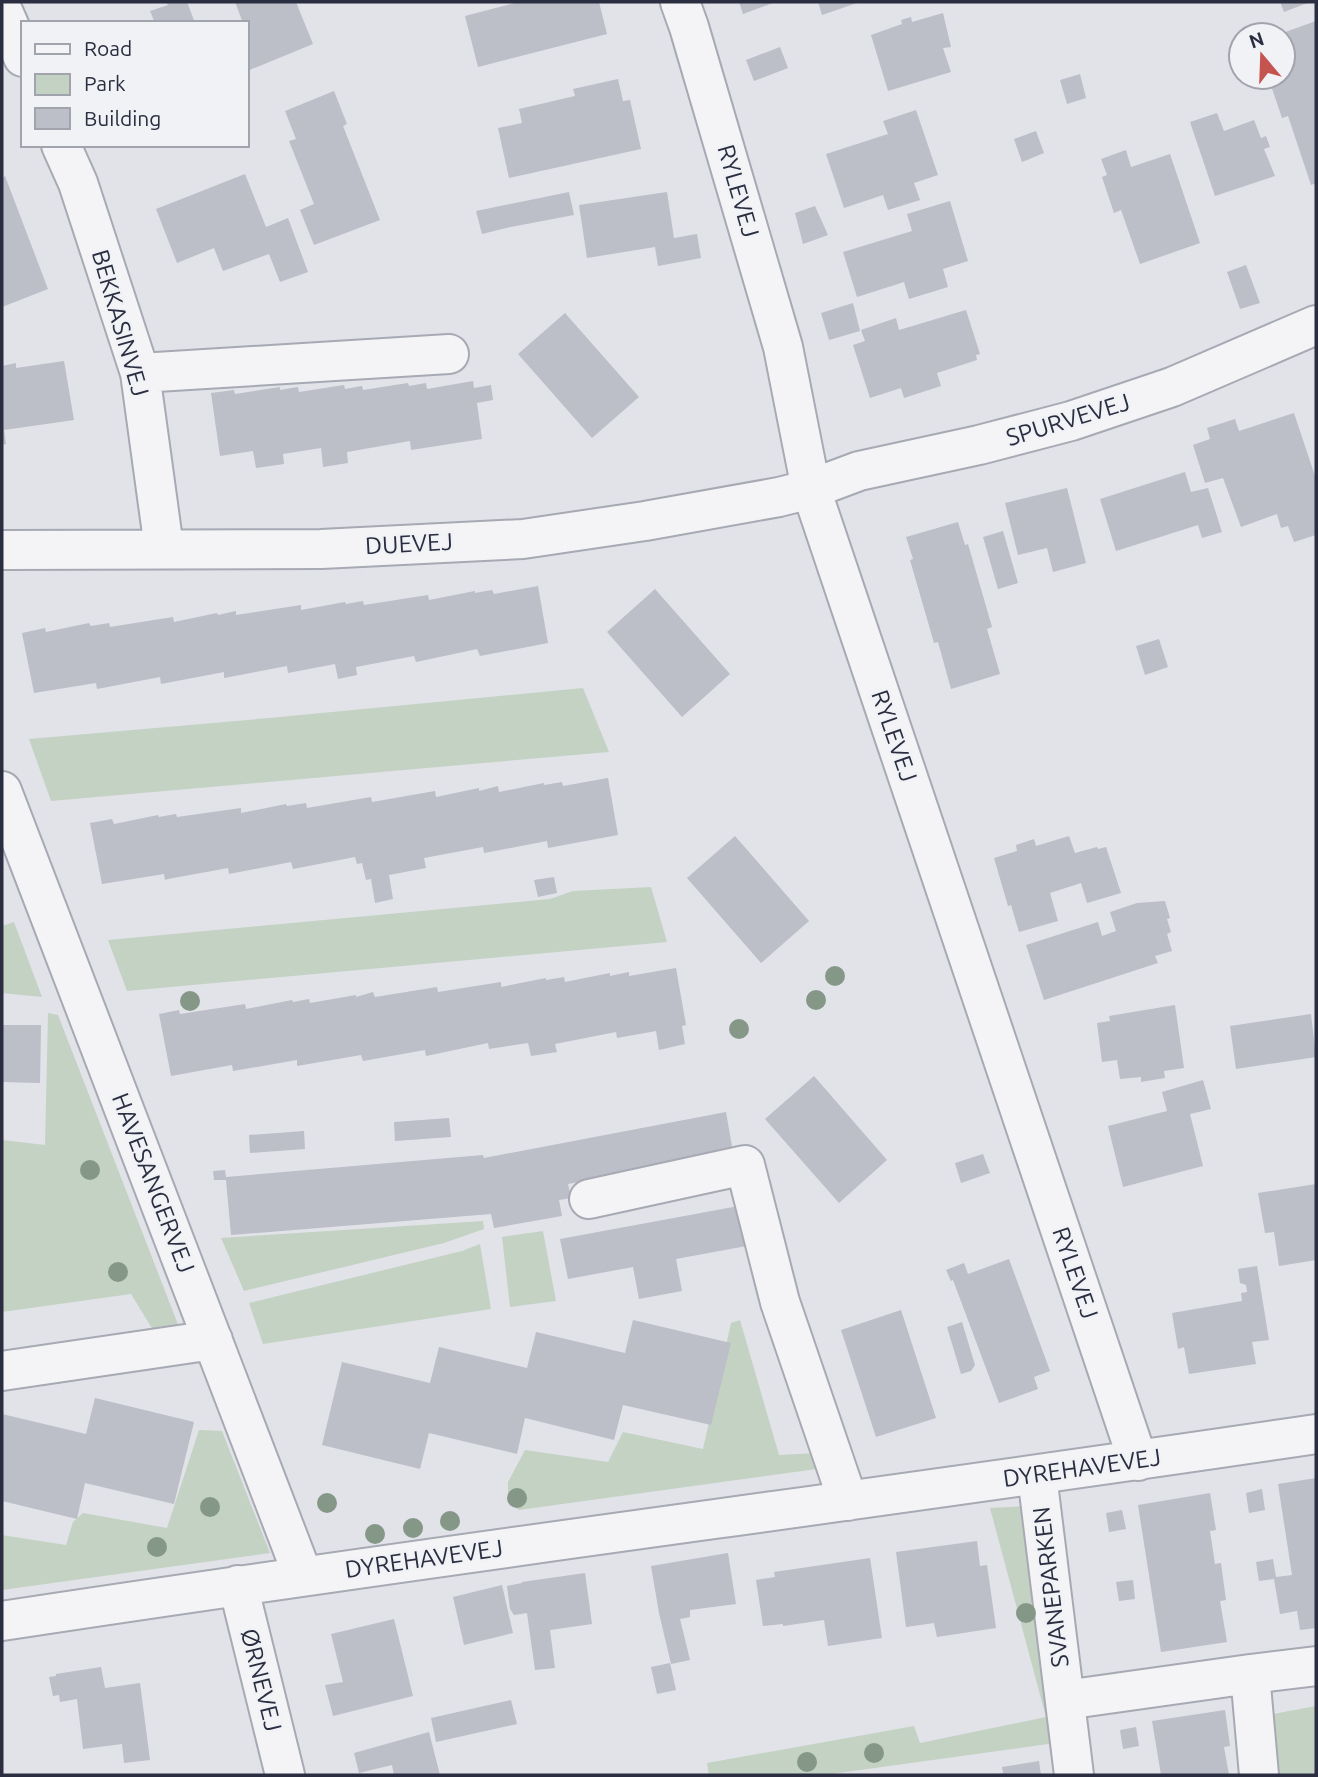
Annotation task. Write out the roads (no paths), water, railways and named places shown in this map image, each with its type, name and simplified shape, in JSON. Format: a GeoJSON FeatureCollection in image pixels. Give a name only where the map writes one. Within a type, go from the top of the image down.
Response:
{"type":"FeatureCollection","features":[{"type":"Feature","properties":{"kind":"street","name":"RYLEVEJ"},"geometry":{"type":"LineString","coordinates":[[680,2],[783,346],[811,489],[1138,1461]]}},
{"type":"Feature","properties":{"kind":"street"},"geometry":{"type":"LineString","coordinates":[[2,9],[21,52]]}},
{"type":"Feature","properties":{"kind":"street","name":"BEKKASINVEJ"},"geometry":{"type":"LineString","coordinates":[[62,147],[78,183],[140,373],[164,548]]}},
{"type":"Feature","properties":{"kind":"street","name":"SPURVEVEJ"},"geometry":{"type":"LineString","coordinates":[[811,489],[859,471],[979,446],[1071,421],[1172,387],[1316,325]]}},
{"type":"Feature","properties":{"kind":"street"},"geometry":{"type":"LineString","coordinates":[[140,373],[449,354]]}},
{"type":"Feature","properties":{"kind":"street","name":"DUEVEJ"},"geometry":{"type":"LineString","coordinates":[[2,550],[321,549],[523,539],[646,521],[811,489]]}},
{"type":"Feature","properties":{"kind":"street","name":"HAVESANGERVEJ"},"geometry":{"type":"LineString","coordinates":[[2,791],[303,1576]]}},
{"type":"Feature","properties":{"kind":"street"},"geometry":{"type":"LineString","coordinates":[[589,1199],[745,1166],[780,1302],[848,1501]]}},
{"type":"Feature","properties":{"kind":"street"},"geometry":{"type":"LineString","coordinates":[[2,1371],[213,1340]]}},
{"type":"Feature","properties":{"kind":"street","name":"DYREHAVEVEJ"},"geometry":{"type":"LineString","coordinates":[[2,1621],[238,1585],[1316,1434]]}},
{"type":"Feature","properties":{"kind":"street","name":"SVANEPARKEN"},"geometry":{"type":"LineString","coordinates":[[1037,1475],[1074,1775]]}},
{"type":"Feature","properties":{"kind":"street","name":"ØRNEVEJ"},"geometry":{"type":"LineString","coordinates":[[238,1585],[285,1775]]}},
{"type":"Feature","properties":{"kind":"street","name":"SVANEPARKEN"},"geometry":{"type":"LineString","coordinates":[[1065,1700],[1316,1666]]}},
{"type":"Feature","properties":{"kind":"street"},"geometry":{"type":"LineString","coordinates":[[1250,1674],[1259,1775]]}}]}
